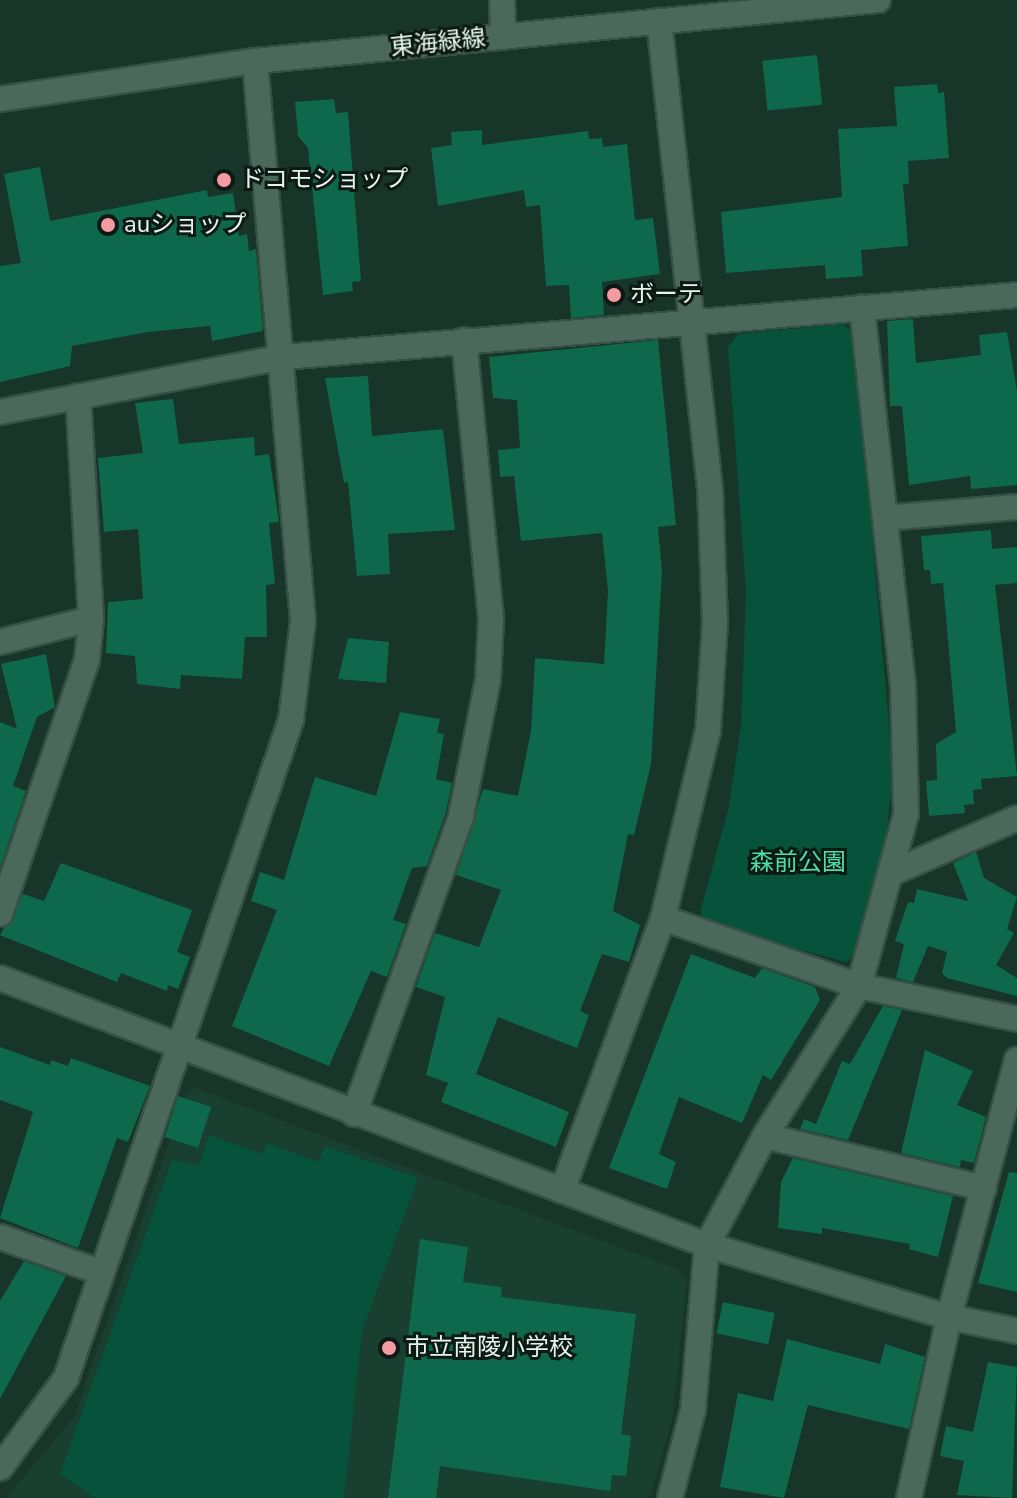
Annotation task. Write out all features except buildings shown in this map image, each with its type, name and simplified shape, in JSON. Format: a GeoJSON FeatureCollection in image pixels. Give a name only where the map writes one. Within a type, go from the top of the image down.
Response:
{"type":"FeatureCollection","features":[{"type":"Feature","properties":{"kind":"street"},"geometry":{"type":"LineString","coordinates":[[502,0],[503,37]]}},
{"type":"Feature","properties":{"kind":"street","name":"東海緑線"},"geometry":{"type":"LineString","coordinates":[[0,99],[255,61],[878,0]]}},
{"type":"Feature","properties":{"kind":"street"},"geometry":{"type":"LineString","coordinates":[[562,1191],[663,918],[708,731],[715,623],[710,489],[689,322],[659,21]]}},
{"type":"Feature","properties":{"kind":"street"},"geometry":{"type":"LineString","coordinates":[[0,1468],[66,1378],[100,1272],[183,1050],[279,769],[299,668],[303,621],[284,357],[255,61]]}},
{"type":"Feature","properties":{"kind":"street"},"geometry":{"type":"LineString","coordinates":[[0,412],[284,357],[1017,295]]}},
{"type":"Feature","properties":{"kind":"street"},"geometry":{"type":"LineString","coordinates":[[670,1498],[693,1410],[707,1245],[765,1136],[859,986],[894,872],[908,763],[862,307]]}},
{"type":"Feature","properties":{"kind":"street"},"geometry":{"type":"LineString","coordinates":[[354,1114],[461,816],[488,680],[491,619],[464,340]]}},
{"type":"Feature","properties":{"kind":"street"},"geometry":{"type":"LineString","coordinates":[[0,914],[87,660],[91,619],[78,396]]}},
{"type":"Feature","properties":{"kind":"street"},"geometry":{"type":"LineString","coordinates":[[885,518],[1017,507]]}},
{"type":"Feature","properties":{"kind":"street"},"geometry":{"type":"LineString","coordinates":[[0,642],[91,619]]}},
{"type":"Feature","properties":{"kind":"street"},"geometry":{"type":"LineString","coordinates":[[894,872],[1017,818]]}},
{"type":"Feature","properties":{"kind":"street"},"geometry":{"type":"LineString","coordinates":[[663,918],[859,986],[1017,1019]]}},
{"type":"Feature","properties":{"kind":"street"},"geometry":{"type":"LineString","coordinates":[[0,978],[183,1050],[707,1245],[949,1317],[1017,1331]]}},
{"type":"Feature","properties":{"kind":"street"},"geometry":{"type":"LineString","coordinates":[[909,1498],[949,1317],[1017,1060]]}},
{"type":"Feature","properties":{"kind":"street"},"geometry":{"type":"LineString","coordinates":[[765,1136],[984,1188]]}},
{"type":"Feature","properties":{"kind":"street"},"geometry":{"type":"LineString","coordinates":[[0,1237],[100,1272]]}},
{"type":"Feature","properties":{"kind":"shaded area","name":"市立南陵小学校"},"geometry":{"type":"Polygon","coordinates":[[[193,1087],[677,1269],[687,1280],[673,1415],[650,1498],[6,1498],[74,1417],[186,1093],[193,1087]]]}},
{"type":"Feature","properties":{"kind":"green space","name":"森前公園"},"geometry":{"type":"Polygon","coordinates":[[[843,324],[854,333],[893,771],[885,849],[859,951],[846,962],[708,925],[700,912],[728,810],[741,727],[746,591],[728,347],[738,334],[843,324]]]}},
{"type":"Feature","properties":{"kind":"green space"},"geometry":{"type":"Polygon","coordinates":[[[209,1135],[262,1154],[267,1143],[318,1162],[325,1146],[418,1178],[362,1331],[344,1498],[95,1498],[60,1474],[172,1160],[199,1165],[209,1135]]]}},
{"type":"Feature","properties":{"kind":"place","name":"ドコモショップ"},"geometry":{"type":"Point","coordinates":[224,180]}},
{"type":"Feature","properties":{"kind":"place","name":"auショップ"},"geometry":{"type":"Point","coordinates":[108,225]}},
{"type":"Feature","properties":{"kind":"place","name":"ボーテ"},"geometry":{"type":"Point","coordinates":[614,295]}},
{"type":"Feature","properties":{"kind":"place","name":"市立南陵小学校"},"geometry":{"type":"Point","coordinates":[389,1348]}}]}
